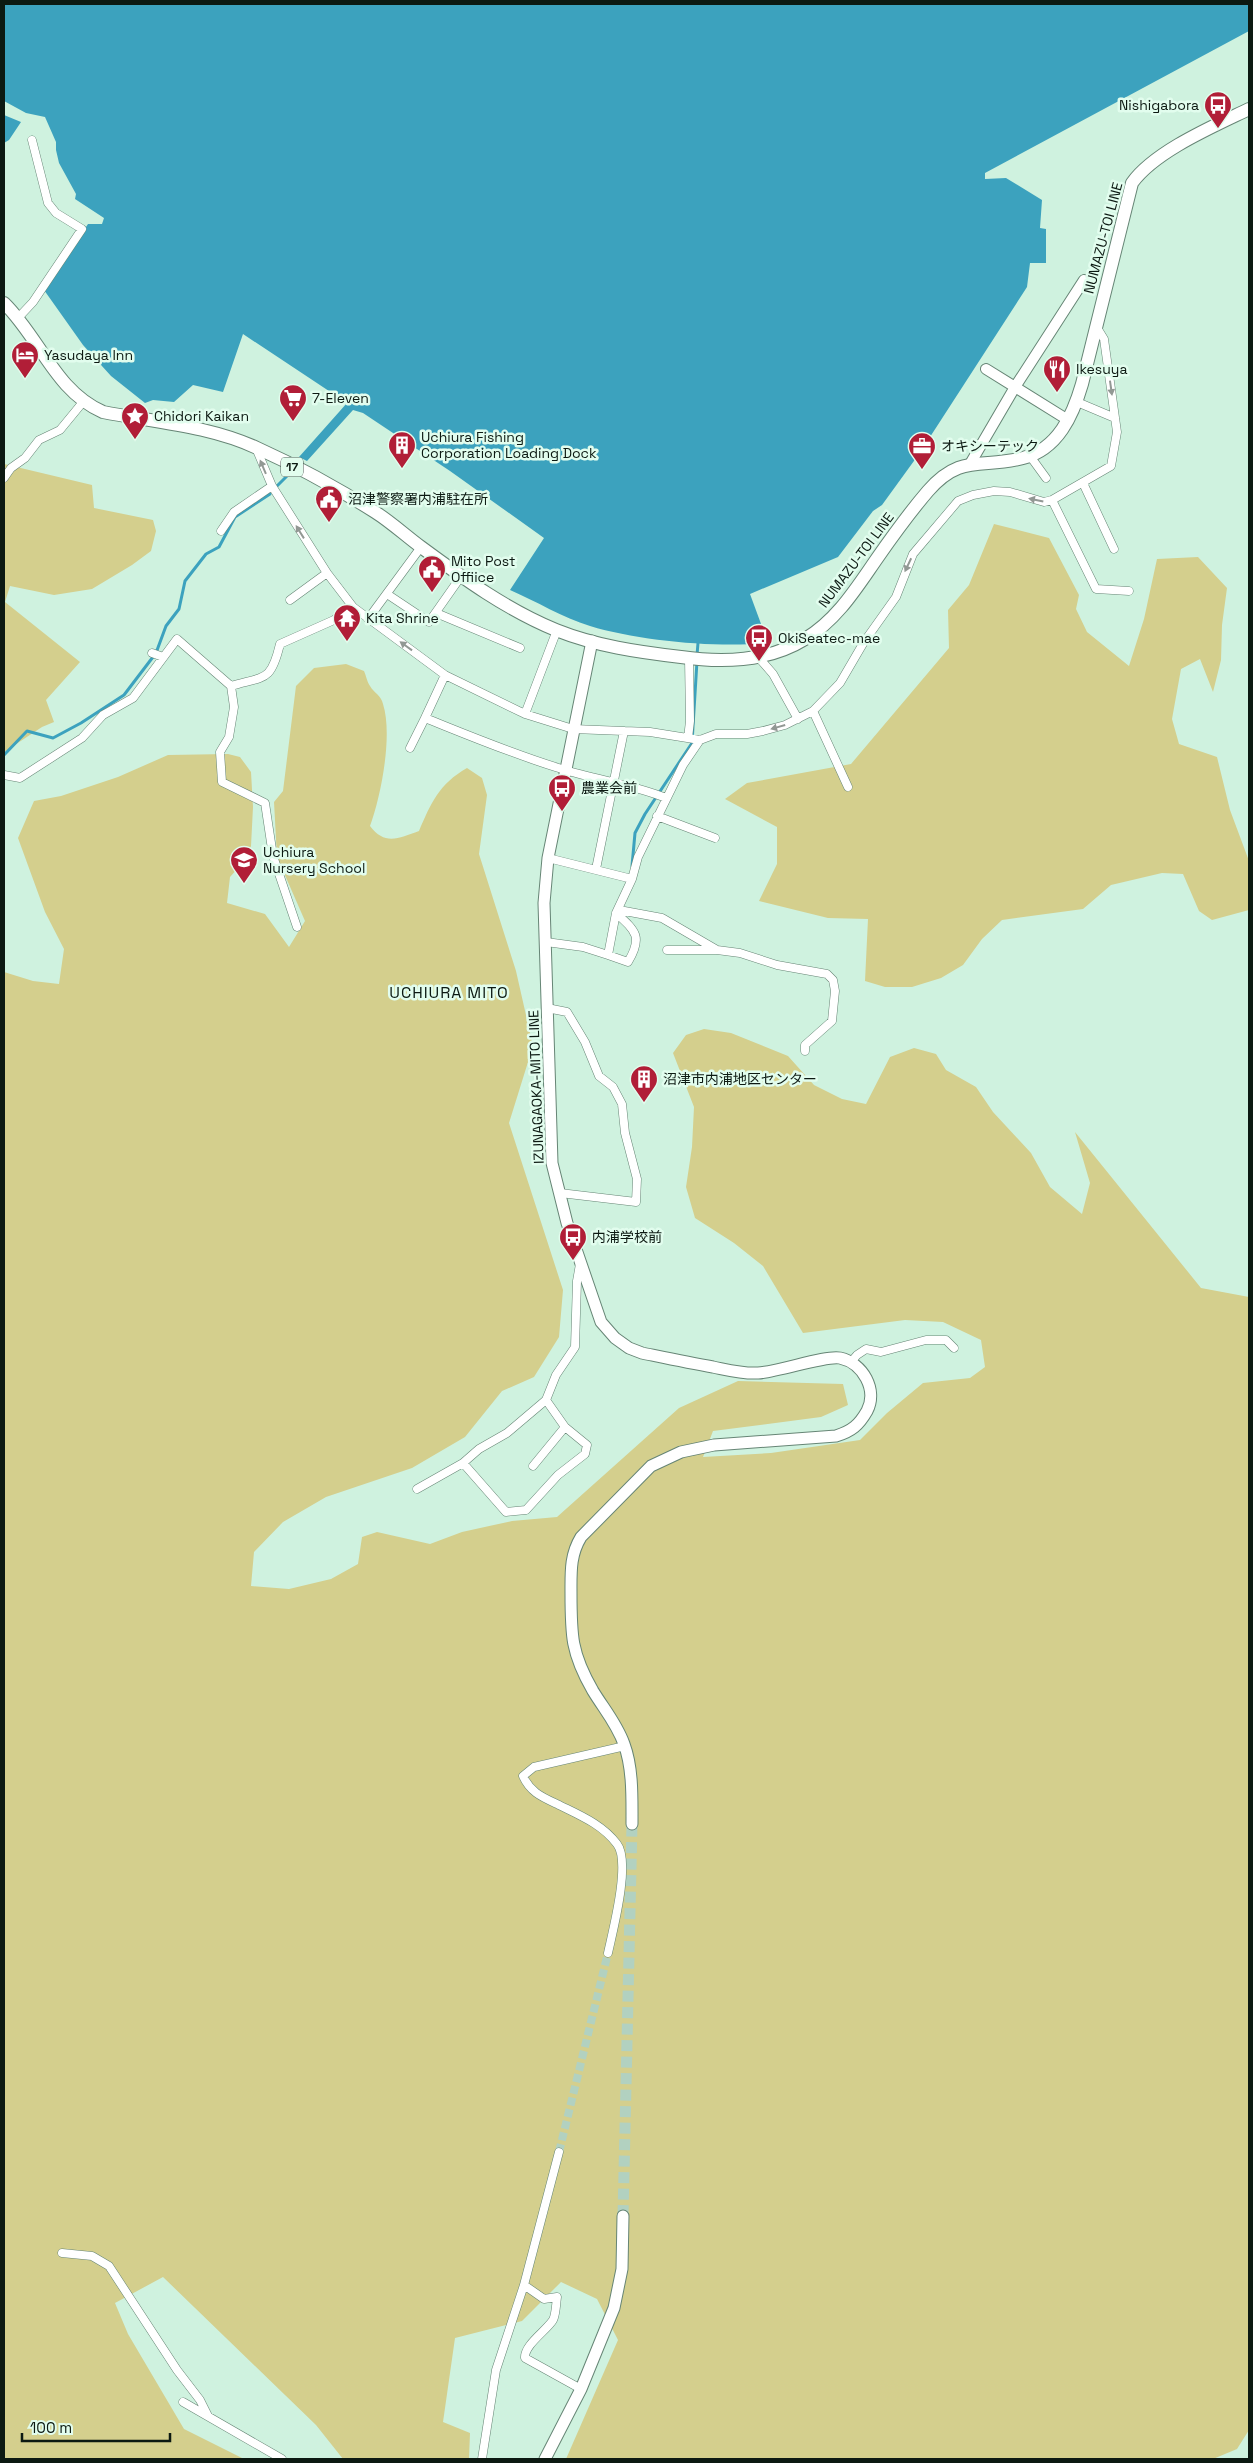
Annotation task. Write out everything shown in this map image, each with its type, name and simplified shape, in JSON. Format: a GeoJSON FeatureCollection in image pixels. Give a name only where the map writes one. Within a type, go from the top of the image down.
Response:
{"type":"FeatureCollection","features":[{"type":"Feature","properties":{"kind":"main road","name":"NUMAZU-TOI LINE"},"geometry":{"type":"LineString","coordinates":[[4,303],[18,318],[62,381],[84,402],[103,412],[222,435],[255,447],[376,513],[421,547],[509,606],[557,630],[592,641],[635,651],[704,660],[759,658],[798,643],[833,618],[929,490],[941,477],[970,464],[1021,459],[1030,456],[1051,443],[1068,420],[1077,402],[1126,198],[1136,178],[1149,163],[1219,123],[1249,109]]}},
{"type":"Feature","properties":{"kind":"main road","name":"IZUNAGAOKA-MITO LINE"},"geometry":{"type":"LineString","coordinates":[[592,641],[548,858],[544,903],[552,1163],[580,1264],[601,1322],[615,1338],[642,1354],[756,1373],[839,1357],[851,1362]]}},
{"type":"Feature","properties":{"kind":"main road"},"geometry":{"type":"LineString","coordinates":[[632,1824],[630,1776],[625,1746],[618,1728],[580,1668],[571,1638],[571,1566],[574,1548],[581,1537],[651,1466],[681,1452],[714,1445],[836,1436],[851,1432],[860,1422],[872,1400],[869,1382],[851,1362]]}},
{"type":"Feature","properties":{"kind":"main road"},"geometry":{"type":"LineString","coordinates":[[545,2459],[581,2389],[614,2308],[622,2268],[623,2216]]}},
{"type":"Feature","properties":{"kind":"street"},"geometry":{"type":"LineString","coordinates":[[18,318],[33,302],[82,229],[56,213],[48,203],[32,140]]}},
{"type":"Feature","properties":{"kind":"street"},"geometry":{"type":"LineString","coordinates":[[970,464],[1015,387],[1084,280]]}},
{"type":"Feature","properties":{"kind":"street"},"geometry":{"type":"LineString","coordinates":[[255,447],[272,486],[327,573],[352,607],[445,675],[526,714],[573,729],[624,731],[700,740],[716,734],[748,734],[798,719],[813,711],[840,683],[864,642],[896,597],[912,554],[958,501],[972,495],[994,491],[1010,492],[1044,502],[1052,500],[1110,466],[1117,432],[1104,339],[1095,324]]}},
{"type":"Feature","properties":{"kind":"street"},"geometry":{"type":"LineString","coordinates":[[986,369],[1068,420]]}},
{"type":"Feature","properties":{"kind":"street"},"geometry":{"type":"LineString","coordinates":[[4,478],[11,468],[25,458],[39,440],[60,430],[84,402]]}},
{"type":"Feature","properties":{"kind":"street"},"geometry":{"type":"LineString","coordinates":[[1077,402],[1115,418]]}},
{"type":"Feature","properties":{"kind":"street"},"geometry":{"type":"LineString","coordinates":[[1030,456],[1046,478]]}},
{"type":"Feature","properties":{"kind":"street"},"geometry":{"type":"LineString","coordinates":[[1083,483],[1114,549]]}},
{"type":"Feature","properties":{"kind":"street"},"geometry":{"type":"LineString","coordinates":[[221,531],[234,512],[272,486]]}},
{"type":"Feature","properties":{"kind":"street"},"geometry":{"type":"LineString","coordinates":[[1052,500],[1096,589],[1129,592]]}},
{"type":"Feature","properties":{"kind":"street"},"geometry":{"type":"LineString","coordinates":[[368,619],[421,547]]}},
{"type":"Feature","properties":{"kind":"street"},"geometry":{"type":"LineString","coordinates":[[290,600],[327,573]]}},
{"type":"Feature","properties":{"kind":"street"},"geometry":{"type":"LineString","coordinates":[[387,594],[430,622],[462,575]]}},
{"type":"Feature","properties":{"kind":"street"},"geometry":{"type":"LineString","coordinates":[[231,686],[268,675],[275,666],[280,644],[334,620],[352,607]]}},
{"type":"Feature","properties":{"kind":"street"},"geometry":{"type":"LineString","coordinates":[[436,613],[520,648]]}},
{"type":"Feature","properties":{"kind":"street"},"geometry":{"type":"LineString","coordinates":[[526,714],[557,630]]}},
{"type":"Feature","properties":{"kind":"street"},"geometry":{"type":"LineString","coordinates":[[4,775],[20,778],[82,738],[103,716],[133,698],[177,639],[231,686],[234,707],[229,737],[220,752],[222,782],[265,803],[273,856],[296,927]]}},
{"type":"Feature","properties":{"kind":"street"},"geometry":{"type":"LineString","coordinates":[[152,652],[162,657]]}},
{"type":"Feature","properties":{"kind":"street"},"geometry":{"type":"LineString","coordinates":[[688,658],[690,721],[688,738]]}},
{"type":"Feature","properties":{"kind":"street"},"geometry":{"type":"LineString","coordinates":[[759,658],[773,674],[798,719]]}},
{"type":"Feature","properties":{"kind":"street"},"geometry":{"type":"LineString","coordinates":[[410,748],[445,675]]}},
{"type":"Feature","properties":{"kind":"street"},"geometry":{"type":"LineString","coordinates":[[813,711],[848,787]]}},
{"type":"Feature","properties":{"kind":"street"},"geometry":{"type":"LineString","coordinates":[[425,718],[510,753],[565,770],[640,788],[666,798]]}},
{"type":"Feature","properties":{"kind":"street"},"geometry":{"type":"LineString","coordinates":[[596,869],[624,731]]}},
{"type":"Feature","properties":{"kind":"street"},"geometry":{"type":"LineString","coordinates":[[608,955],[617,912],[632,879],[638,857],[683,765],[700,740]]}},
{"type":"Feature","properties":{"kind":"street"},"geometry":{"type":"LineString","coordinates":[[657,816],[715,838]]}},
{"type":"Feature","properties":{"kind":"street"},"geometry":{"type":"LineString","coordinates":[[548,858],[632,879]]}},
{"type":"Feature","properties":{"kind":"street"},"geometry":{"type":"LineString","coordinates":[[617,912],[662,918],[716,950]]}},
{"type":"Feature","properties":{"kind":"street"},"geometry":{"type":"LineString","coordinates":[[546,942],[582,947],[628,962],[637,944],[635,933],[617,912]]}},
{"type":"Feature","properties":{"kind":"street"},"geometry":{"type":"LineString","coordinates":[[667,950],[716,950],[740,953],[777,965],[827,974],[833,980],[835,991],[832,1021],[805,1045],[805,1051]]}},
{"type":"Feature","properties":{"kind":"street"},"geometry":{"type":"LineString","coordinates":[[547,1008],[567,1012],[585,1042],[599,1076],[613,1086],[622,1104],[625,1133],[637,1179],[636,1202],[560,1193]]}},
{"type":"Feature","properties":{"kind":"street"},"geometry":{"type":"LineString","coordinates":[[417,1489],[463,1463],[479,1449],[508,1433],[546,1400],[556,1375],[575,1347],[577,1281],[580,1264]]}},
{"type":"Feature","properties":{"kind":"street"},"geometry":{"type":"LineString","coordinates":[[851,1362],[866,1349],[882,1352],[926,1340],[946,1340],[954,1348]]}},
{"type":"Feature","properties":{"kind":"street"},"geometry":{"type":"LineString","coordinates":[[463,1463],[506,1512],[526,1510],[558,1475],[586,1454],[587,1445],[564,1428],[546,1400]]}},
{"type":"Feature","properties":{"kind":"street"},"geometry":{"type":"LineString","coordinates":[[533,1466],[564,1428]]}},
{"type":"Feature","properties":{"kind":"street"},"geometry":{"type":"LineString","coordinates":[[608,1952],[623,1873],[619,1846],[599,1825],[540,1797],[528,1788],[523,1776],[534,1767],[625,1746]]}},
{"type":"Feature","properties":{"kind":"street"},"geometry":{"type":"LineString","coordinates":[[482,2459],[496,2370],[524,2285],[559,2152]]}},
{"type":"Feature","properties":{"kind":"street"},"geometry":{"type":"LineString","coordinates":[[62,2253],[92,2256],[110,2266],[177,2370],[200,2400],[208,2416]]}},
{"type":"Feature","properties":{"kind":"street"},"geometry":{"type":"LineString","coordinates":[[524,2285],[544,2298],[558,2297],[554,2319],[529,2348],[525,2354],[526,2358],[581,2389]]}},
{"type":"Feature","properties":{"kind":"street"},"geometry":{"type":"LineString","coordinates":[[183,2402],[282,2459]]}},
{"type":"Feature","properties":{"kind":"shaded area"},"geometry":{"type":"Polygon","coordinates":[[[4,464],[92,485],[94,508],[153,520],[156,531],[151,551],[92,589],[54,595],[10,586],[5,602],[80,662],[46,700],[54,722],[42,727],[4,752],[4,464]]]}},
{"type":"Feature","properties":{"kind":"shaded area"},"geometry":{"type":"Polygon","coordinates":[[[994,524],[1049,538],[1079,595],[1076,609],[1087,632],[1129,666],[1144,619],[1157,559],[1198,557],[1227,588],[1222,625],[1221,660],[1213,692],[1200,659],[1181,669],[1172,719],[1179,744],[1217,757],[1230,810],[1249,861],[1249,910],[1212,920],[1199,911],[1183,874],[1162,873],[1111,885],[1083,909],[1002,920],[982,939],[963,965],[941,978],[912,987],[885,987],[865,981],[868,919],[828,918],[759,901],[777,864],[777,827],[725,799],[747,783],[851,764],[949,648],[948,610],[969,585],[994,524]]]}},
{"type":"Feature","properties":{"kind":"shaded area"},"geometry":{"type":"Polygon","coordinates":[[[346,664],[364,671],[369,684],[382,701],[386,717],[387,732],[382,782],[370,826],[376,832],[381,836],[393,839],[419,831],[437,795],[457,774],[467,768],[482,778],[487,795],[479,854],[516,971],[533,1046],[509,1123],[563,1290],[559,1337],[534,1377],[502,1391],[465,1437],[412,1468],[326,1497],[283,1522],[254,1552],[251,1586],[289,1589],[331,1579],[358,1564],[362,1537],[377,1532],[430,1544],[462,1532],[512,1521],[557,1517],[679,1408],[738,1381],[843,1384],[848,1405],[821,1417],[713,1431],[703,1457],[771,1453],[860,1440],[887,1413],[923,1383],[970,1378],[985,1367],[981,1340],[943,1322],[905,1320],[803,1333],[763,1266],[734,1243],[695,1218],[686,1187],[692,1147],[694,1107],[673,1053],[686,1035],[704,1029],[731,1033],[788,1056],[814,1085],[842,1099],[866,1104],[890,1057],[914,1048],[936,1054],[946,1070],[976,1087],[993,1112],[1031,1153],[1050,1187],[1082,1214],[1090,1183],[1075,1132],[1201,1288],[1249,1297],[1249,2430],[1237,2449],[1213,2459],[566,2459],[618,2340],[597,2299],[561,2282],[522,2321],[455,2338],[443,2422],[470,2433],[469,2459],[343,2459],[316,2425],[163,2277],[115,2303],[128,2334],[184,2429],[244,2459],[4,2459],[4,972],[33,981],[59,984],[64,949],[45,912],[18,838],[34,801],[61,796],[118,777],[168,755],[228,754],[240,757],[251,772],[253,807],[251,846],[246,859],[230,877],[227,903],[265,914],[289,947],[305,921],[277,857],[274,802],[283,791],[296,686],[314,668],[346,664]]]}},
{"type":"Feature","properties":{"kind":"water"},"geometry":{"type":"Polygon","coordinates":[[[4,4],[1249,4],[1249,31],[985,173],[985,179],[1006,178],[1042,200],[1040,228],[1046,229],[1046,263],[1030,263],[1027,287],[919,454],[882,505],[873,511],[838,557],[750,594],[768,643],[726,645],[678,642],[631,636],[590,626],[570,619],[510,590],[544,538],[450,471],[363,413],[353,410],[307,461],[299,457],[347,403],[243,334],[223,392],[193,385],[174,402],[153,400],[145,403],[111,376],[83,345],[44,290],[88,224],[102,224],[104,218],[75,199],[76,194],[59,163],[56,142],[45,117],[26,113],[4,101],[4,4]]]}},
{"type":"Feature","properties":{"kind":"water"},"geometry":{"type":"Polygon","coordinates":[[[4,115],[21,122],[9,140],[4,143],[4,115]]]}},
{"type":"Feature","properties":{"kind":"waterway"},"geometry":{"type":"LineString","coordinates":[[277,486],[289,474]]}},
{"type":"Feature","properties":{"kind":"waterway"},"geometry":{"type":"LineString","coordinates":[[4,755],[27,731],[53,738],[81,723],[124,695],[156,653],[166,626],[179,609],[185,581],[206,554],[219,547],[235,517],[270,494]]}},
{"type":"Feature","properties":{"kind":"waterway"},"geometry":{"type":"LineString","coordinates":[[697,655],[698,643]]}},
{"type":"Feature","properties":{"kind":"waterway"},"geometry":{"type":"LineString","coordinates":[[632,866],[635,833],[645,814],[692,743],[697,661]]}},
{"type":"Feature","properties":{"kind":"tunnel"},"geometry":{"type":"LineString","coordinates":[[623,2216],[632,1824]]}},
{"type":"Feature","properties":{"kind":"tunnel"},"geometry":{"type":"LineString","coordinates":[[559,2152],[608,1953]]}},
{"type":"Feature","properties":{"kind":"place","name":"Nishigabora"},"geometry":{"type":"Point","coordinates":[1218,129]}},
{"type":"Feature","properties":{"kind":"place","name":"Yasudaya Inn"},"geometry":{"type":"Point","coordinates":[25,379]}},
{"type":"Feature","properties":{"kind":"place","name":"Ikesuya"},"geometry":{"type":"Point","coordinates":[1057,393]}},
{"type":"Feature","properties":{"kind":"place","name":"7-Eleven"},"geometry":{"type":"Point","coordinates":[293,422]}},
{"type":"Feature","properties":{"kind":"place","name":"Chidori Kaikan"},"geometry":{"type":"Point","coordinates":[135,440]}},
{"type":"Feature","properties":{"kind":"place","name":"Uchiura Fishing Corporation Loading Dock"},"geometry":{"type":"Point","coordinates":[402,469]}},
{"type":"Feature","properties":{"kind":"place","name":"オキシーテック"},"geometry":{"type":"Point","coordinates":[922,470]}},
{"type":"Feature","properties":{"kind":"place","name":"沼津警察署内浦駐在所"},"geometry":{"type":"Point","coordinates":[329,523]}},
{"type":"Feature","properties":{"kind":"place","name":"Mito Post Offiice"},"geometry":{"type":"Point","coordinates":[432,593]}},
{"type":"Feature","properties":{"kind":"place","name":"Kita Shrine"},"geometry":{"type":"Point","coordinates":[347,642]}},
{"type":"Feature","properties":{"kind":"place","name":"OkiSeatec-mae"},"geometry":{"type":"Point","coordinates":[759,662]}},
{"type":"Feature","properties":{"kind":"place","name":"農業会前"},"geometry":{"type":"Point","coordinates":[562,812]}},
{"type":"Feature","properties":{"kind":"place","name":"Uchiura Nursery School"},"geometry":{"type":"Point","coordinates":[244,884]}},
{"type":"Feature","properties":{"kind":"place","name":"沼津市内浦地区センター"},"geometry":{"type":"Point","coordinates":[644,1103]}},
{"type":"Feature","properties":{"kind":"place","name":"内浦学校前"},"geometry":{"type":"Point","coordinates":[573,1261]}},
{"type":"Feature","properties":{"kind":"district","name":"UCHIURA MITO"},"geometry":{"type":"Point","coordinates":[449,992]}}]}
